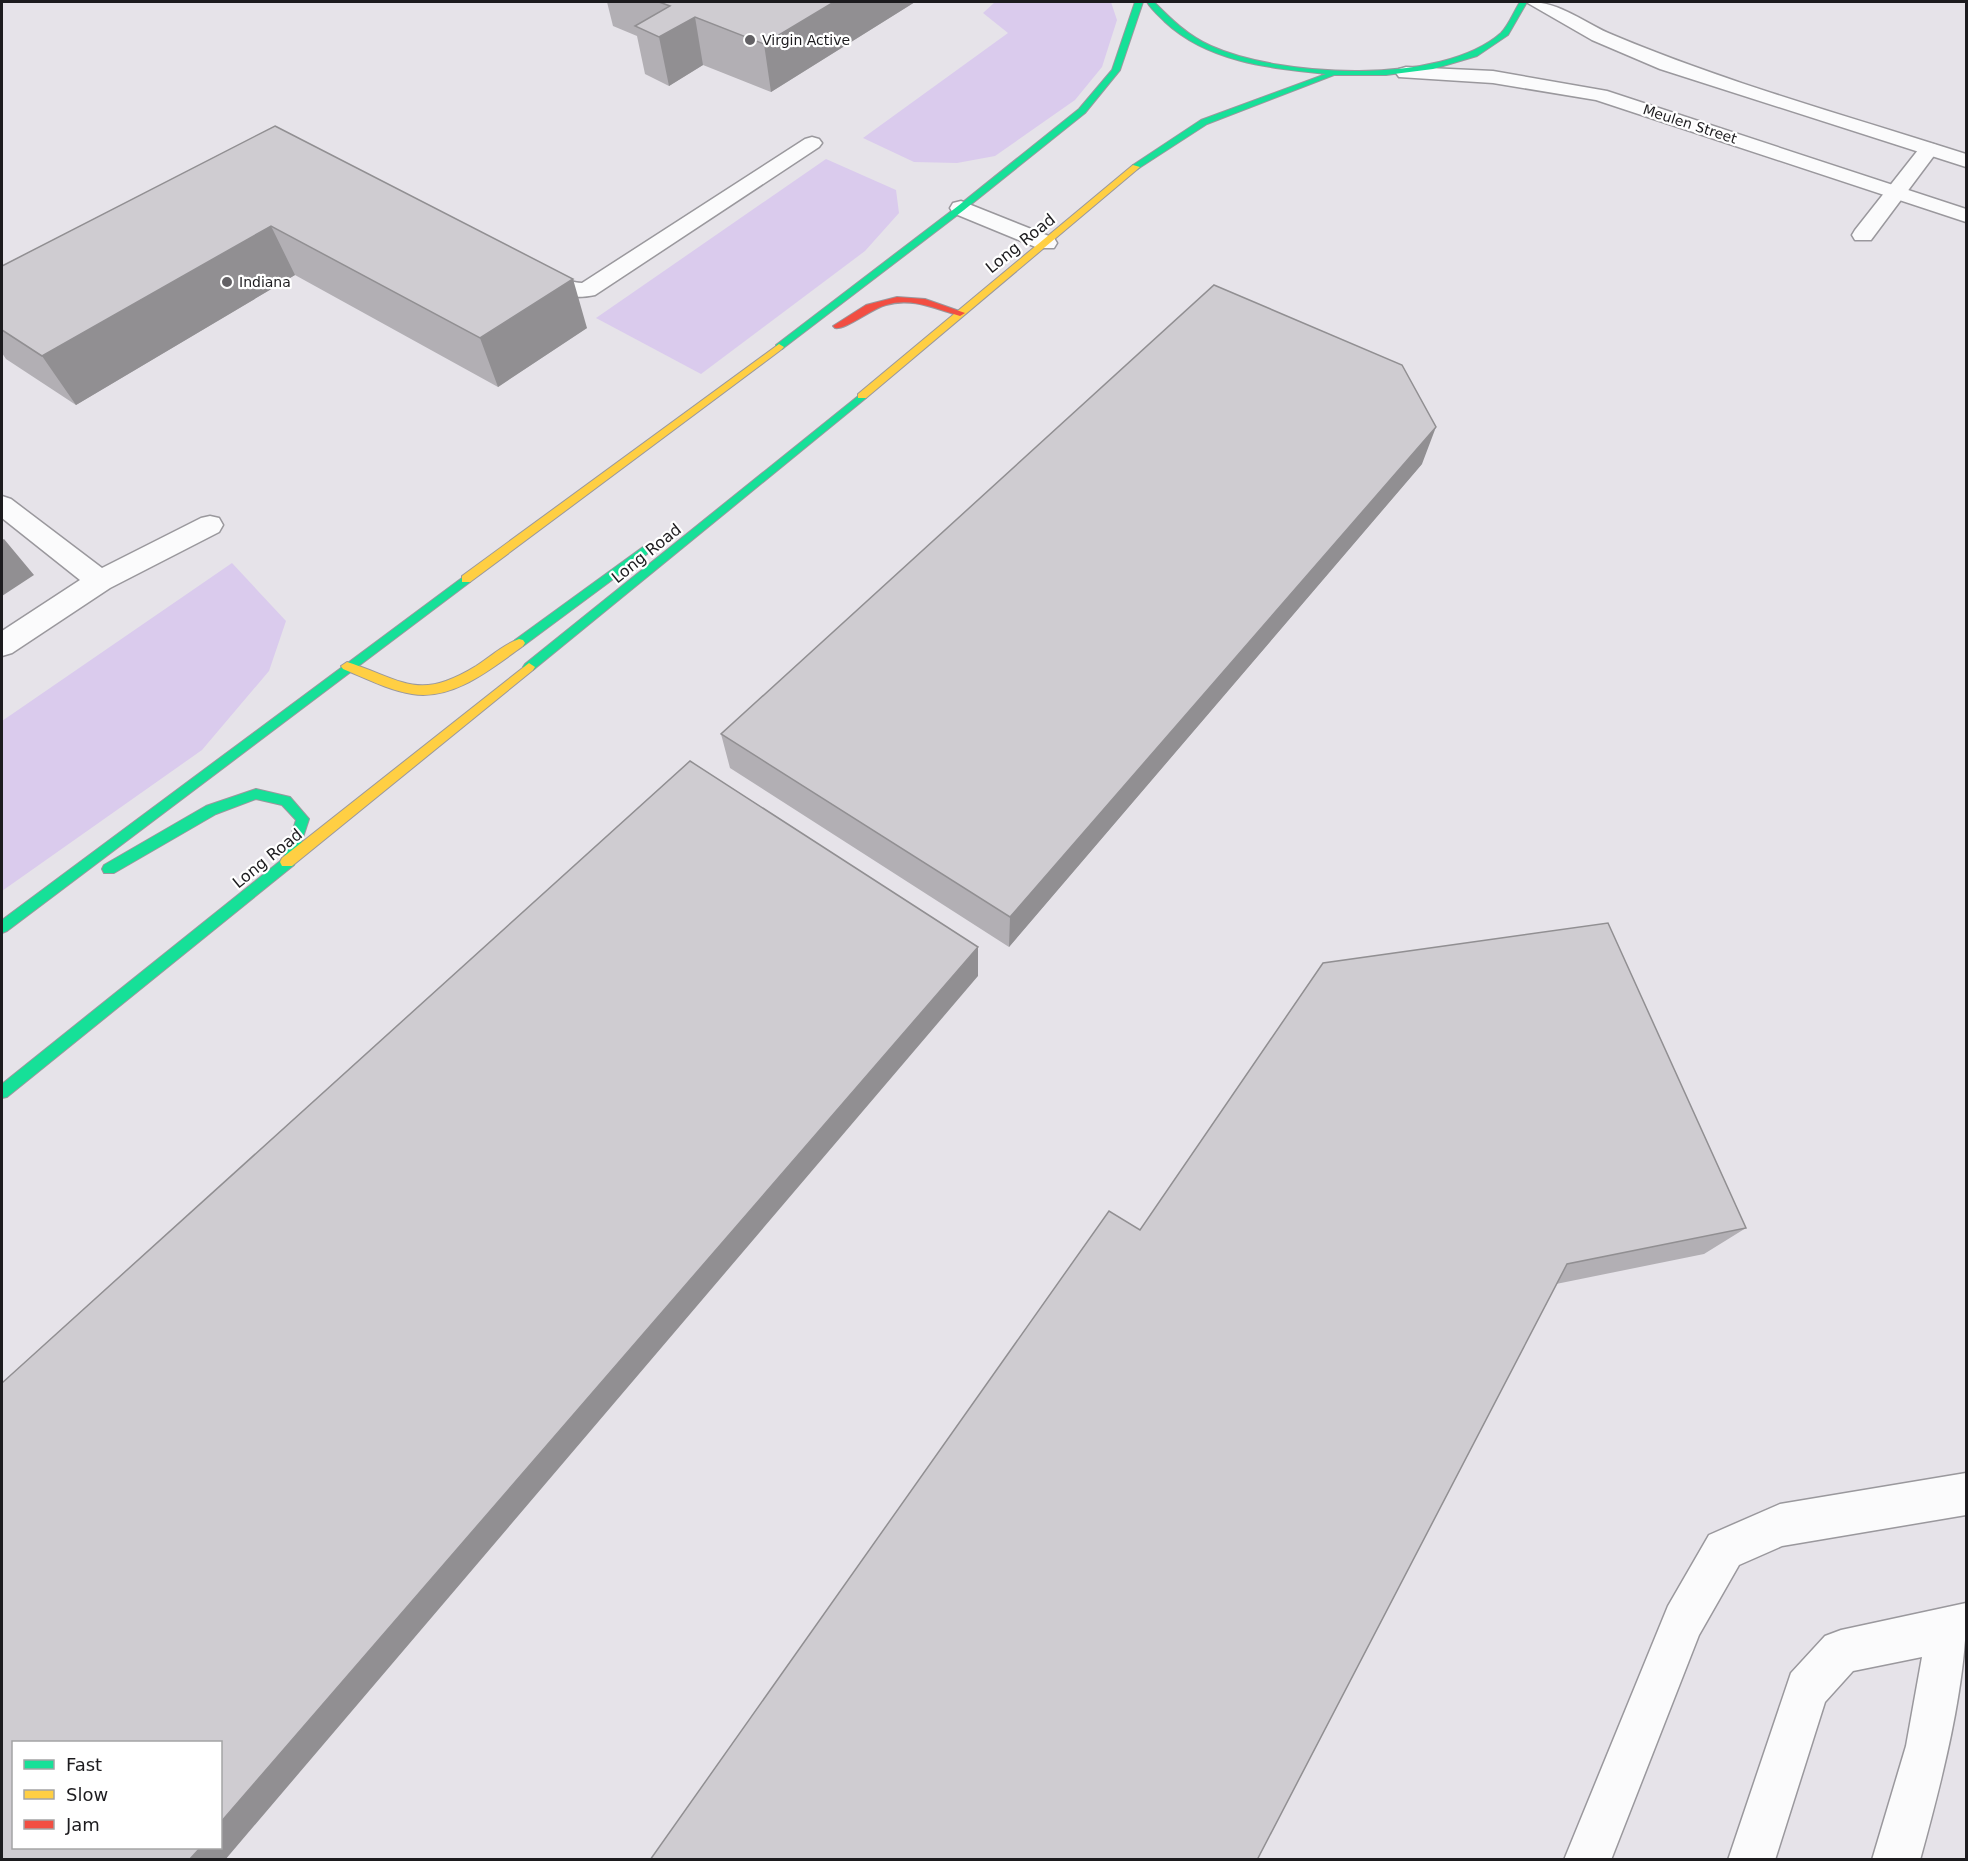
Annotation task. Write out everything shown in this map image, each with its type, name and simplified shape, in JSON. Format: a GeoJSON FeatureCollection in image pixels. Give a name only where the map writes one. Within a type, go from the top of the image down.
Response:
{"type":"FeatureCollection","features":[{"type":"Feature","properties":{"kind":"street"},"geometry":{"type":"LineString","coordinates":[[2,929],[347,666],[669,431],[961,208],[1082,111],[1116,70],[1139,2]]}},
{"type":"Feature","properties":{"kind":"street"},"geometry":{"type":"LineString","coordinates":[[1150,2],[1167,21],[1180,31],[1228,55],[1292,71],[1330,75],[1406,73],[1448,64],[1495,42],[1510,29],[1521,11],[1522,2]]}},
{"type":"Feature","properties":{"kind":"street"},"geometry":{"type":"LineString","coordinates":[[1534,2],[1599,36],[1667,65],[1966,161]]}},
{"type":"Feature","properties":{"kind":"street","name":"Meulen Street"},"geometry":{"type":"LineString","coordinates":[[1406,73],[1493,77],[1600,95],[1966,216]]}},
{"type":"Feature","properties":{"kind":"street","name":"Long Road"},"geometry":{"type":"LineString","coordinates":[[2,1092],[720,514],[1146,159],[1204,122],[1330,75]]}},
{"type":"Feature","properties":{"kind":"street"},"geometry":{"type":"LineString","coordinates":[[516,264],[564,290],[587,290],[812,143]]}},
{"type":"Feature","properties":{"kind":"street"},"geometry":{"type":"LineString","coordinates":[[1863,235],[1929,149]]}},
{"type":"Feature","properties":{"kind":"street"},"geometry":{"type":"LineString","coordinates":[[961,208],[1046,243]]}},
{"type":"Feature","properties":{"kind":"street"},"geometry":{"type":"LineString","coordinates":[[830,332],[861,309],[893,297],[919,298],[960,313]]}},
{"type":"Feature","properties":{"kind":"street"},"geometry":{"type":"LineString","coordinates":[[669,431],[729,403]]}},
{"type":"Feature","properties":{"kind":"street"},"geometry":{"type":"LineString","coordinates":[[2,505],[100,581]]}},
{"type":"Feature","properties":{"kind":"street"},"geometry":{"type":"LineString","coordinates":[[347,666],[411,688],[439,690],[499,657],[607,576],[659,541],[720,514]]}},
{"type":"Feature","properties":{"kind":"street"},"geometry":{"type":"LineString","coordinates":[[2,645],[100,581],[210,525]]}},
{"type":"Feature","properties":{"kind":"street"},"geometry":{"type":"LineString","coordinates":[[2,929],[211,810],[256,794],[286,801],[303,819],[289,861]]}},
{"type":"Feature","properties":{"kind":"street"},"geometry":{"type":"LineString","coordinates":[[1587,1860],[1683,1621],[1724,1550],[1780,1525],[1966,1494]]}},
{"type":"Feature","properties":{"kind":"street"},"geometry":{"type":"LineString","coordinates":[[1751,1860],[1808,1689],[1841,1652],[1957,1627],[1929,1746],[1896,1860]]}},
{"type":"Feature","properties":{"kind":"shaded area"},"geometry":{"type":"Polygon","coordinates":[[[995,2],[1111,2],[1117,20],[1102,67],[1075,100],[995,156],[957,163],[914,162],[863,138],[1008,33],[983,13],[995,2]]]}},
{"type":"Feature","properties":{"kind":"shaded area"},"geometry":{"type":"Polygon","coordinates":[[[826,159],[896,190],[899,213],[865,251],[701,374],[596,318],[826,159]]]}},
{"type":"Feature","properties":{"kind":"shaded area"},"geometry":{"type":"Polygon","coordinates":[[[232,563],[286,621],[269,671],[202,750],[2,891],[2,721],[232,563]]]}},
{"type":"Feature","properties":{"kind":"building"},"geometry":{"type":"Polygon","coordinates":[[[659,2],[834,2],[764,44],[695,17],[659,37],[635,26],[670,6],[659,2]]]}},
{"type":"Feature","properties":{"kind":"building"},"geometry":{"type":"Polygon","coordinates":[[[275,126],[573,279],[480,338],[271,226],[42,356],[2,330],[2,266],[275,126]]]}},
{"type":"Feature","properties":{"kind":"building"},"geometry":{"type":"Polygon","coordinates":[[[1214,285],[1402,365],[1436,427],[1010,917],[721,734],[1214,285]]]}},
{"type":"Feature","properties":{"kind":"building"},"geometry":{"type":"Polygon","coordinates":[[[690,761],[978,947],[222,1821],[222,1741],[12,1741],[12,1849],[199,1849],[189,1860],[2,1860],[2,1383],[690,761]]]}},
{"type":"Feature","properties":{"kind":"building"},"geometry":{"type":"Polygon","coordinates":[[[1608,923],[1746,1228],[1567,1264],[1257,1860],[650,1860],[1109,1211],[1140,1230],[1323,963],[1608,923]]]}},
{"type":"Feature","properties":{"kind":"traffic: fast"},"geometry":{"type":"LineString","coordinates":[[779,347],[961,208],[1082,111],[1116,70],[1139,2]]}},
{"type":"Feature","properties":{"kind":"traffic: fast"},"geometry":{"type":"LineString","coordinates":[[1150,2],[1172,24],[1205,47],[1215,51],[1289,68],[1386,73],[1433,67],[1474,54],[1505,33],[1523,2]]}},
{"type":"Feature","properties":{"kind":"traffic: fast"},"geometry":{"type":"LineString","coordinates":[[1136,167],[1204,122],[1330,75]]}},
{"type":"Feature","properties":{"kind":"traffic: fast"},"geometry":{"type":"LineString","coordinates":[[529,667],[862,396]]}},
{"type":"Feature","properties":{"kind":"traffic: fast"},"geometry":{"type":"LineString","coordinates":[[519,643],[643,551]]}},
{"type":"Feature","properties":{"kind":"traffic: fast"},"geometry":{"type":"LineString","coordinates":[[2,927],[466,579]]}},
{"type":"Feature","properties":{"kind":"traffic: fast"},"geometry":{"type":"LineString","coordinates":[[109,869],[211,810],[256,794],[286,801],[303,819],[289,861]]}},
{"type":"Feature","properties":{"kind":"traffic: fast"},"geometry":{"type":"LineString","coordinates":[[2,1092],[287,862]]}},
{"type":"Feature","properties":{"kind":"traffic: slow"},"geometry":{"type":"LineString","coordinates":[[862,396],[1136,167]]}},
{"type":"Feature","properties":{"kind":"traffic: slow"},"geometry":{"type":"LineString","coordinates":[[466,579],[779,347]]}},
{"type":"Feature","properties":{"kind":"traffic: slow"},"geometry":{"type":"LineString","coordinates":[[347,666],[404,688],[435,690],[473,673],[519,643]]}},
{"type":"Feature","properties":{"kind":"traffic: slow"},"geometry":{"type":"LineString","coordinates":[[287,862],[529,667]]}},
{"type":"Feature","properties":{"kind":"traffic: jam"},"geometry":{"type":"LineString","coordinates":[[838,326],[869,308],[883,302],[897,300],[911,299],[960,313]]}},
{"type":"Feature","properties":{"kind":"place","name":"Virgin Active"},"geometry":{"type":"Point","coordinates":[750,40]}},
{"type":"Feature","properties":{"kind":"place","name":"Indiana"},"geometry":{"type":"Point","coordinates":[227,282]}}]}
